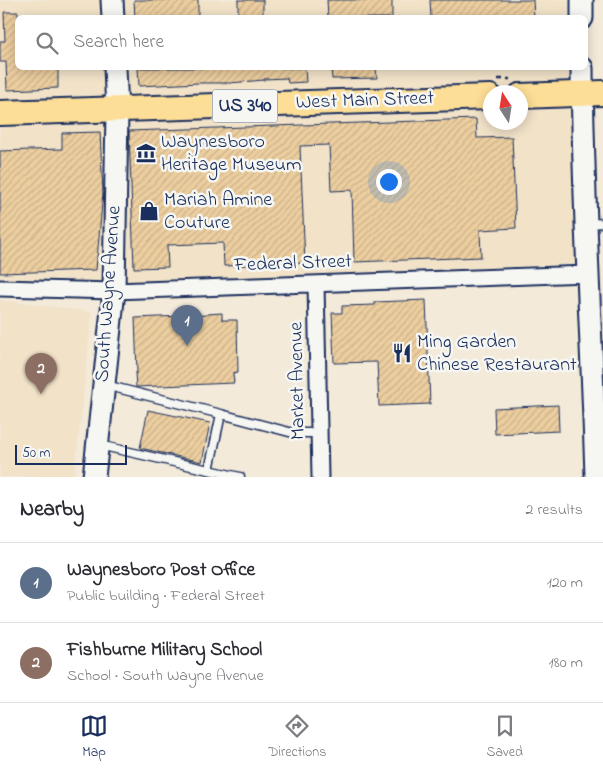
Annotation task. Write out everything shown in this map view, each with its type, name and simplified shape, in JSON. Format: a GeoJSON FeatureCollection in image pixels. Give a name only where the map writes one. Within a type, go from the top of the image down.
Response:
{"type":"FeatureCollection","features":[{"type":"Feature","properties":{"kind":"main road"},"geometry":{"type":"LineString","coordinates":[[112,0],[112,15]]}},
{"type":"Feature","properties":{"kind":"main road"},"geometry":{"type":"LineString","coordinates":[[582,0],[582,15]]}},
{"type":"Feature","properties":{"kind":"main road","name":"South Wayne Avenue"},"geometry":{"type":"LineString","coordinates":[[94,477],[114,290],[117,110],[115,70]]}},
{"type":"Feature","properties":{"kind":"main road"},"geometry":{"type":"LineString","coordinates":[[583,70],[593,94],[595,223],[588,274],[595,361],[596,477]]}},
{"type":"Feature","properties":{"kind":"main road"},"geometry":{"type":"LineString","coordinates":[[528,96],[593,94]]}},
{"type":"Feature","properties":{"kind":"main road","name":"West Main Street"},"geometry":{"type":"LineString","coordinates":[[0,114],[483,97]]}},
{"type":"Feature","properties":{"kind":"street","name":"Federal Street"},"geometry":{"type":"LineString","coordinates":[[0,288],[114,290],[588,274]]}},
{"type":"Feature","properties":{"kind":"street","name":"Market Avenue"},"geometry":{"type":"LineString","coordinates":[[316,284],[320,477]]}},
{"type":"Feature","properties":{"kind":"lane"},"geometry":{"type":"LineString","coordinates":[[104,385],[293,433],[319,433]]}},
{"type":"Feature","properties":{"kind":"lane"},"geometry":{"type":"LineString","coordinates":[[209,470],[220,414]]}},
{"type":"Feature","properties":{"kind":"lane"},"geometry":{"type":"LineString","coordinates":[[97,445],[240,477]]}},
{"type":"Feature","properties":{"kind":"shaded area"},"geometry":{"type":"Polygon","coordinates":[[[0,0],[568,0],[568,15],[15,15],[15,70],[569,70],[577,264],[158,282],[0,281],[0,0]]]}},
{"type":"Feature","properties":{"kind":"shaded area"},"geometry":{"type":"Polygon","coordinates":[[[0,300],[92,312],[74,477],[0,477],[0,300]]]}},
{"type":"Feature","properties":{"kind":"building"},"geometry":{"type":"Polygon","coordinates":[[[134,0],[198,0],[198,15],[135,15],[134,0]]]}},
{"type":"Feature","properties":{"kind":"building"},"geometry":{"type":"Polygon","coordinates":[[[238,0],[263,0],[263,15],[238,15],[238,0]]]}},
{"type":"Feature","properties":{"kind":"building"},"geometry":{"type":"Polygon","coordinates":[[[327,0],[392,0],[392,15],[328,15],[327,0]]]}},
{"type":"Feature","properties":{"kind":"building"},"geometry":{"type":"Polygon","coordinates":[[[430,0],[533,0],[534,15],[431,15],[430,0]]]}},
{"type":"Feature","properties":{"kind":"building"},"geometry":{"type":"Polygon","coordinates":[[[4,12],[18,12],[18,15],[15,15],[15,70],[58,70],[58,88],[7,90],[6,62],[0,62],[0,41],[5,41],[4,12]]]}},
{"type":"Feature","properties":{"kind":"building"},"geometry":{"type":"Polygon","coordinates":[[[138,70],[305,70],[306,82],[288,83],[287,78],[230,83],[139,86],[138,70]]]}},
{"type":"Feature","properties":{"kind":"building"},"geometry":{"type":"Polygon","coordinates":[[[331,70],[376,70],[377,78],[332,79],[331,70]]]}},
{"type":"Feature","properties":{"kind":"building"},"geometry":{"type":"Polygon","coordinates":[[[476,119],[477,138],[512,137],[516,228],[480,230],[481,257],[354,262],[352,190],[331,191],[329,145],[300,146],[305,263],[224,266],[223,243],[167,245],[168,267],[134,268],[129,131],[476,119]]]}},
{"type":"Feature","properties":{"kind":"building"},"geometry":{"type":"Polygon","coordinates":[[[100,132],[103,193],[96,270],[0,273],[0,151],[62,149],[62,133],[100,132]]]}},
{"type":"Feature","properties":{"kind":"building","name":"Ming Garden Chinese Restaurant"},"geometry":{"type":"Polygon","coordinates":[[[426,300],[430,404],[379,406],[377,362],[334,363],[332,313],[342,313],[342,306],[375,305],[375,302],[426,300]]]}},
{"type":"Feature","properties":{"kind":"building"},"geometry":{"type":"Polygon","coordinates":[[[222,313],[222,320],[237,320],[238,372],[233,373],[234,383],[136,387],[135,318],[222,313]]]}},
{"type":"Feature","properties":{"kind":"building"},"geometry":{"type":"Polygon","coordinates":[[[558,405],[559,431],[495,434],[494,408],[558,405]]]}},
{"type":"Feature","properties":{"kind":"building"},"geometry":{"type":"Polygon","coordinates":[[[148,410],[210,423],[202,462],[140,448],[148,410]]]}},
{"type":"Feature","properties":{"kind":"place","name":"Waynesboro Heritage Museum"},"geometry":{"type":"Point","coordinates":[146,153]}},
{"type":"Feature","properties":{"kind":"place","name":"Mariah Amine Couture"},"geometry":{"type":"Point","coordinates":[149,211]}},
{"type":"Feature","properties":{"kind":"place","name":"Waynesboro Post Office"},"geometry":{"type":"Point","coordinates":[187,346]}},
{"type":"Feature","properties":{"kind":"place","name":"Ming Garden Chinese Restaurant"},"geometry":{"type":"Point","coordinates":[402,353]}},
{"type":"Feature","properties":{"kind":"place","name":"Fishburne Military School"},"geometry":{"type":"Point","coordinates":[41,394]}}]}
